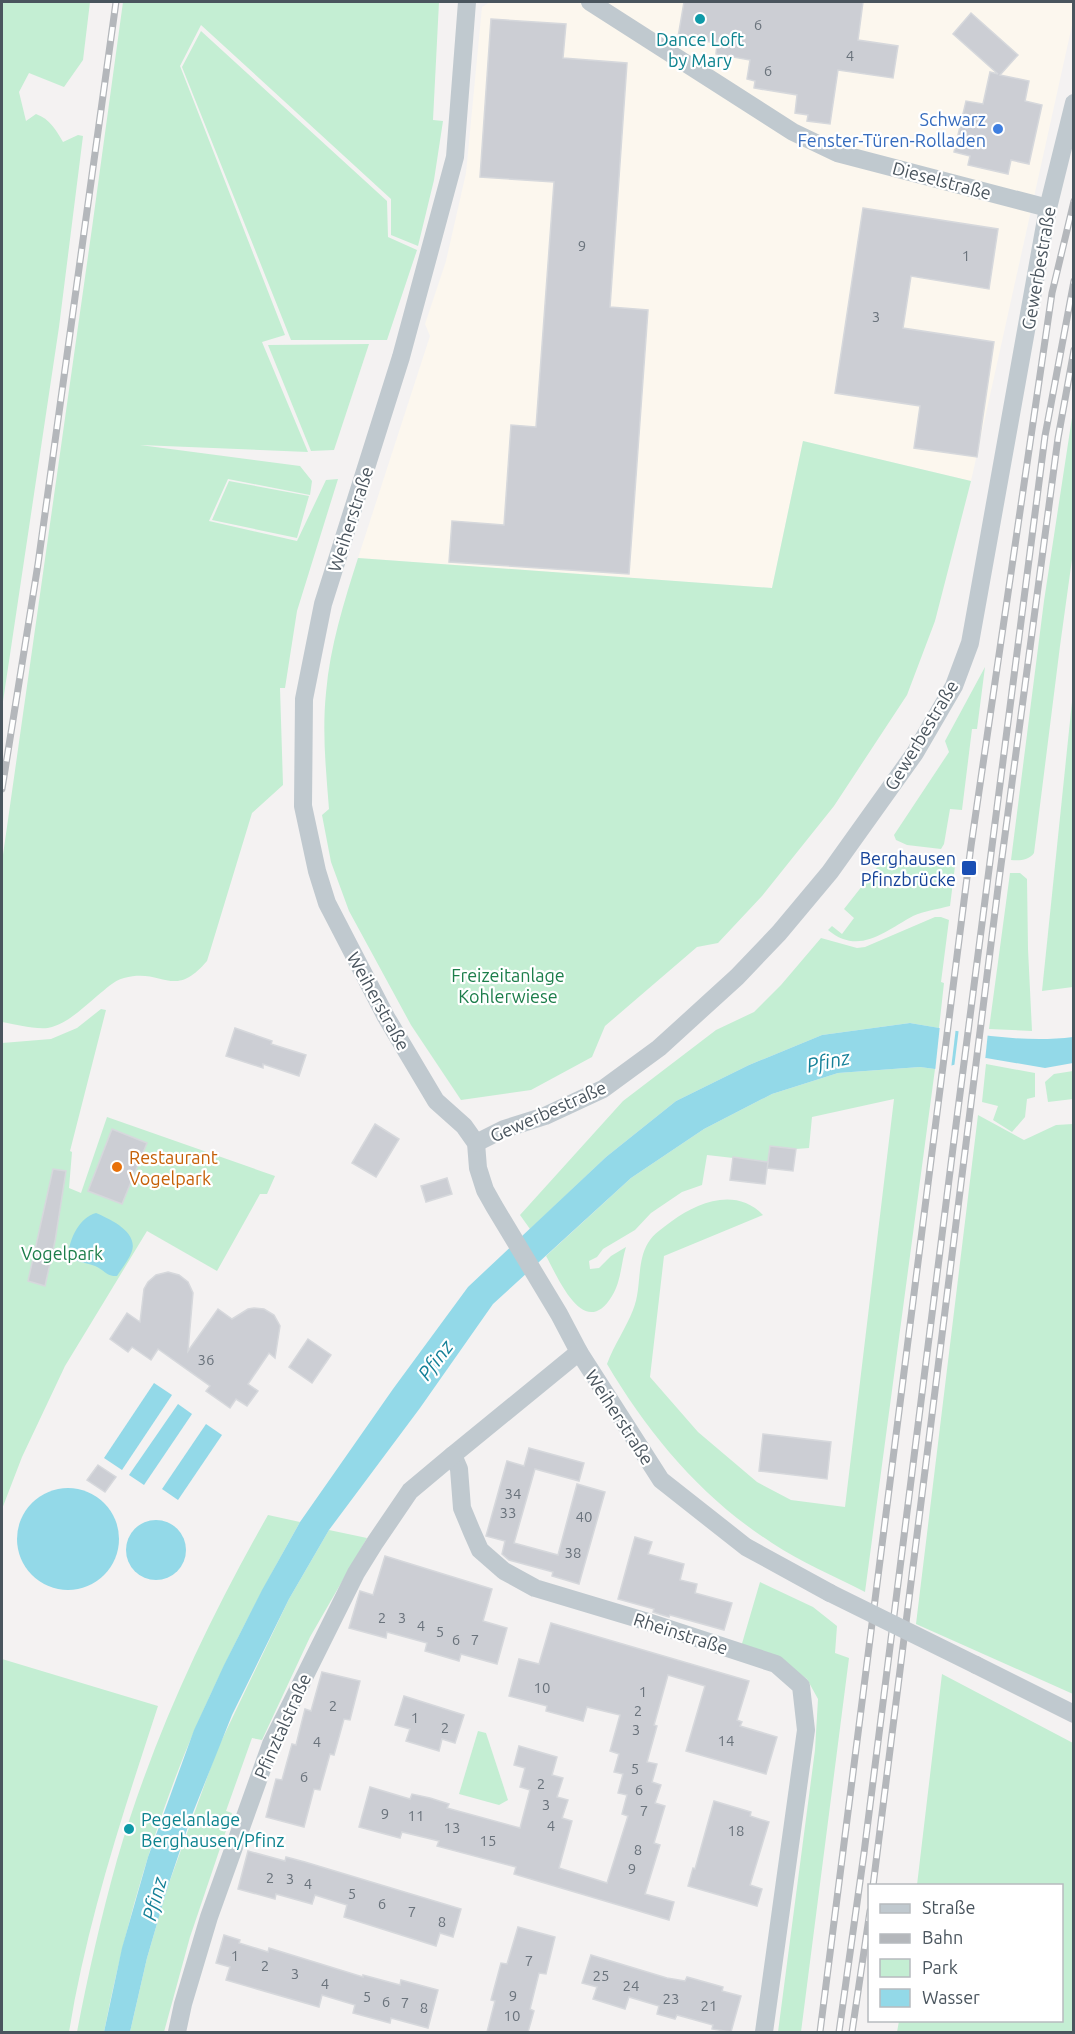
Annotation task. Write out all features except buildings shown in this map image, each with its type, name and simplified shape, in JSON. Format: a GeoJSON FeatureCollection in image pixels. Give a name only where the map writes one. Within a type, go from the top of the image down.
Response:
{"type":"FeatureCollection","features":[{"type":"Feature","properties":{"kind":"street","name":"Weiherstraße"},"geometry":{"type":"LineString","coordinates":[[467,2],[455,157],[401,357],[322,604],[304,699],[303,806],[317,871],[327,903],[386,1017],[436,1101],[464,1126],[476,1143],[478,1168],[485,1190],[560,1314],[579,1352],[661,1480],[746,1547],[830,1593],[1074,1714]]}},
{"type":"Feature","properties":{"kind":"street","name":"Dieselstraße"},"geometry":{"type":"LineString","coordinates":[[590,2],[793,132],[837,153],[1048,208]]}},
{"type":"Feature","properties":{"kind":"street","name":"Gewerbestraße"},"geometry":{"type":"LineString","coordinates":[[476,1143],[504,1129],[545,1116],[603,1089],[659,1048],[737,977],[779,933],[830,872],[915,753],[954,686],[970,642],[1048,208],[1074,103]]}},
{"type":"Feature","properties":{"kind":"street"},"geometry":{"type":"LineString","coordinates":[[453,1455],[579,1352]]}},
{"type":"Feature","properties":{"kind":"street","name":"Pfinztalstraße"},"geometry":{"type":"LineString","coordinates":[[177,2032],[209,1917],[241,1824],[276,1734],[351,1583],[368,1554],[410,1491],[453,1455]]}},
{"type":"Feature","properties":{"kind":"street","name":"Rheinstraße"},"geometry":{"type":"LineString","coordinates":[[453,1455],[459,1468],[462,1508],[472,1532],[480,1550],[504,1571],[535,1588],[776,1664],[801,1686],[806,1730],[764,2032]]}},
{"type":"Feature","properties":{"kind":"shaded area"},"geometry":{"type":"Polygon","coordinates":[[[490,2],[1073,2],[1073,21],[971,481],[803,441],[772,588],[358,558],[430,336],[425,324],[446,261],[466,173],[482,7],[490,2]]]}},
{"type":"Feature","properties":{"kind":"green space"},"geometry":{"type":"Polygon","coordinates":[[[2,2],[90,2],[83,60],[64,87],[29,73],[19,92],[26,121],[36,114],[41,116],[52,125],[63,142],[78,135],[83,136],[59,327],[2,708],[2,2]]]}},
{"type":"Feature","properties":{"kind":"green space"},"geometry":{"type":"Polygon","coordinates":[[[123,2],[439,2],[433,120],[443,121],[434,180],[418,246],[391,235],[391,199],[201,25],[180,66],[285,335],[262,342],[308,452],[140,445],[300,466],[312,481],[310,495],[228,479],[209,521],[297,541],[326,480],[338,479],[297,611],[285,688],[280,688],[283,785],[252,813],[207,961],[195,973],[176,981],[149,976],[120,979],[64,1022],[47,1028],[34,1028],[2,1022],[2,862],[123,2]]]}},
{"type":"Feature","properties":{"kind":"green space"},"geometry":{"type":"Polygon","coordinates":[[[201,31],[387,201],[388,237],[417,250],[387,340],[291,340],[182,67],[201,31]]]}},
{"type":"Feature","properties":{"kind":"green space"},"geometry":{"type":"Polygon","coordinates":[[[369,344],[334,450],[311,451],[268,345],[369,344]]]}},
{"type":"Feature","properties":{"kind":"green space"},"geometry":{"type":"Polygon","coordinates":[[[1073,411],[1073,552],[1034,853],[1024,860],[1011,860],[1044,601],[1073,411]]]}},
{"type":"Feature","properties":{"kind":"green space","name":"Freizeitanlage Kohlerwiese"},"geometry":{"type":"Polygon","coordinates":[[[803,441],[971,481],[935,621],[907,695],[834,806],[762,896],[718,943],[697,947],[605,1026],[592,1057],[531,1090],[461,1100],[411,1025],[349,911],[331,862],[322,815],[329,809],[324,737],[328,676],[338,624],[358,558],[772,588],[803,441]]]}},
{"type":"Feature","properties":{"kind":"green space"},"geometry":{"type":"Polygon","coordinates":[[[229,481],[309,496],[297,538],[212,520],[229,481]]]}},
{"type":"Feature","properties":{"kind":"green space"},"geometry":{"type":"Polygon","coordinates":[[[985,667],[977,729],[972,729],[962,810],[950,809],[944,844],[941,849],[907,845],[896,840],[894,835],[949,752],[945,741],[985,667]]]}},
{"type":"Feature","properties":{"kind":"green space"},"geometry":{"type":"Polygon","coordinates":[[[1073,692],[1073,987],[1042,991],[1073,692]]]}},
{"type":"Feature","properties":{"kind":"green space"},"geometry":{"type":"Polygon","coordinates":[[[889,855],[955,866],[950,906],[917,914],[882,934],[861,941],[850,941],[828,930],[832,926],[842,934],[854,918],[844,909],[889,855]]]}},
{"type":"Feature","properties":{"kind":"green space"},"geometry":{"type":"Polygon","coordinates":[[[1010,873],[1020,873],[1027,879],[1032,1031],[989,1029],[1010,873]]]}},
{"type":"Feature","properties":{"kind":"green space"},"geometry":{"type":"Polygon","coordinates":[[[935,917],[949,920],[941,982],[944,983],[939,1028],[910,1023],[822,1035],[749,1065],[676,1101],[606,1157],[530,1229],[520,1215],[623,1101],[716,1030],[754,1012],[781,985],[821,938],[857,948],[865,947],[935,917]]]}},
{"type":"Feature","properties":{"kind":"green space","name":"Vogelpark"},"geometry":{"type":"Polygon","coordinates":[[[101,1009],[106,1010],[70,1151],[72,1152],[69,1188],[81,1193],[107,1117],[275,1176],[267,1194],[260,1194],[217,1271],[147,1231],[65,1366],[22,1457],[2,1509],[2,1043],[51,1039],[77,1028],[101,1009]]]}},
{"type":"Feature","properties":{"kind":"green space"},"geometry":{"type":"Polygon","coordinates":[[[986,1064],[1035,1073],[1035,1097],[1027,1099],[1025,1117],[1012,1132],[993,1120],[998,1106],[982,1102],[986,1064]]]}},
{"type":"Feature","properties":{"kind":"green space"},"geometry":{"type":"Polygon","coordinates":[[[920,1067],[935,1069],[865,1592],[783,1550],[723,1506],[700,1485],[659,1440],[607,1364],[636,1302],[644,1251],[653,1236],[682,1214],[705,1203],[729,1200],[741,1201],[752,1206],[763,1215],[664,1256],[650,1377],[698,1432],[757,1482],[791,1500],[845,1507],[894,1099],[812,1117],[809,1148],[770,1146],[768,1162],[707,1155],[702,1185],[682,1192],[651,1213],[635,1230],[603,1249],[597,1257],[589,1261],[590,1269],[599,1268],[611,1256],[626,1247],[615,1291],[602,1308],[592,1312],[582,1309],[573,1301],[546,1256],[631,1178],[704,1129],[772,1094],[838,1073],[920,1067]]]}},
{"type":"Feature","properties":{"kind":"green space"},"geometry":{"type":"Polygon","coordinates":[[[1073,1071],[1073,1099],[1048,1102],[1045,1082],[1054,1074],[1073,1071]]]}},
{"type":"Feature","properties":{"kind":"green space"},"geometry":{"type":"Polygon","coordinates":[[[978,1115],[1024,1140],[1056,1125],[1073,1124],[1073,1694],[916,1624],[978,1115]]]}},
{"type":"Feature","properties":{"kind":"green space"},"geometry":{"type":"Polygon","coordinates":[[[268,1515],[300,1522],[232,1650],[180,1765],[153,1840],[131,1916],[104,2032],[77,2032],[111,1881],[147,1770],[202,1640],[268,1515]]]}},
{"type":"Feature","properties":{"kind":"green space"},"geometry":{"type":"Polygon","coordinates":[[[329,1530],[367,1538],[310,1637],[262,1740],[252,1738],[226,1811],[232,1813],[190,1937],[164,2032],[130,2032],[147,1958],[168,1886],[217,1750],[289,1599],[329,1530]]]}},
{"type":"Feature","properties":{"kind":"green space"},"geometry":{"type":"Polygon","coordinates":[[[760,1582],[813,1607],[837,1626],[835,1653],[849,1658],[801,2032],[778,2032],[815,1750],[818,1699],[807,1679],[781,1660],[741,1647],[760,1582]]]}},
{"type":"Feature","properties":{"kind":"green space"},"geometry":{"type":"Polygon","coordinates":[[[2,1659],[158,1706],[96,1908],[69,2032],[2,2032],[2,1659]]]}},
{"type":"Feature","properties":{"kind":"green space"},"geometry":{"type":"Polygon","coordinates":[[[942,1674],[1073,1743],[1073,2032],[897,2032],[899,2022],[1063,2022],[1063,1884],[917,1884],[942,1674]]]}},
{"type":"Feature","properties":{"kind":"green space"},"geometry":{"type":"Polygon","coordinates":[[[478,1731],[486,1733],[508,1800],[499,1805],[459,1794],[478,1731]]]}},
{"type":"Feature","properties":{"kind":"water","name":"Pfinz"},"geometry":{"type":"Polygon","coordinates":[[[910,1023],[1012,1038],[1073,1037],[1073,1063],[1045,1068],[986,1058],[935,1069],[920,1067],[838,1073],[772,1094],[704,1129],[631,1178],[493,1304],[420,1408],[329,1530],[289,1599],[232,1715],[192,1815],[147,1958],[130,2032],[104,2032],[122,1948],[148,1857],[194,1730],[224,1665],[300,1522],[468,1287],[606,1157],[676,1101],[749,1065],[822,1035],[910,1023]]]}},
{"type":"Feature","properties":{"kind":"water"},"geometry":{"type":"Polygon","coordinates":[[[96,1213],[122,1227],[133,1244],[127,1261],[117,1276],[77,1261],[68,1255],[71,1242],[80,1224],[96,1213]]]}},
{"type":"Feature","properties":{"kind":"water"},"geometry":{"type":"Polygon","coordinates":[[[154,1383],[172,1395],[122,1470],[104,1458],[154,1383]]]}},
{"type":"Feature","properties":{"kind":"water"},"geometry":{"type":"Polygon","coordinates":[[[178,1404],[192,1414],[144,1485],[129,1475],[178,1404]]]}},
{"type":"Feature","properties":{"kind":"water"},"geometry":{"type":"Polygon","coordinates":[[[206,1424],[222,1435],[178,1500],[162,1489],[206,1424]]]}},
{"type":"Feature","properties":{"kind":"water"},"geometry":{"type":"Polygon","coordinates":[[[68,1488],[88,1492],[104,1503],[115,1519],[119,1539],[115,1559],[104,1575],[88,1586],[68,1590],[48,1586],[32,1575],[21,1559],[17,1539],[21,1519],[32,1503],[48,1492],[68,1488]]]}},
{"type":"Feature","properties":{"kind":"water"},"geometry":{"type":"Polygon","coordinates":[[[150,1520],[162,1520],[173,1525],[181,1533],[186,1550],[184,1562],[173,1575],[162,1580],[150,1580],[139,1575],[131,1567],[126,1556],[126,1544],[131,1533],[139,1525],[150,1520]]]}},
{"type":"Feature","properties":{"kind":"pier"},"geometry":{"type":"Polygon","coordinates":[[[940,1025],[956,1027],[951,1069],[935,1072],[940,1025]]]}},
{"type":"Feature","properties":{"kind":"pier"},"geometry":{"type":"Polygon","coordinates":[[[959,1028],[988,1032],[985,1061],[954,1068],[959,1028]]]}},
{"type":"Feature","properties":{"kind":"railway"},"geometry":{"type":"LineString","coordinates":[[2,789],[38,564],[116,2]]}},
{"type":"Feature","properties":{"kind":"railway"},"geometry":{"type":"LineString","coordinates":[[820,2032],[971,846],[1052,293],[1074,201]]}},
{"type":"Feature","properties":{"kind":"railway"},"geometry":{"type":"LineString","coordinates":[[839,2032],[864,1853],[1045,436],[1074,281]]}},
{"type":"Feature","properties":{"kind":"railway"},"geometry":{"type":"LineString","coordinates":[[873,1884],[999,880],[1058,438],[1074,350]]}},
{"type":"Feature","properties":{"kind":"railway"},"geometry":{"type":"LineString","coordinates":[[852,2032],[868,1924]]}},
{"type":"Feature","properties":{"kind":"place","name":"Dance Loft by Mary"},"geometry":{"type":"Point","coordinates":[700,19]}},
{"type":"Feature","properties":{"kind":"place","name":"Schwarz Fenster-Türen-Rolladen"},"geometry":{"type":"Point","coordinates":[998,129]}},
{"type":"Feature","properties":{"kind":"place","name":"Berghausen Pfinzbrücke"},"geometry":{"type":"Point","coordinates":[969,868]}},
{"type":"Feature","properties":{"kind":"place","name":"Restaurant Vogelpark"},"geometry":{"type":"Point","coordinates":[117,1167]}},
{"type":"Feature","properties":{"kind":"place","name":"Pegelanlage Berghausen/Pfinz"},"geometry":{"type":"Point","coordinates":[129,1829]}}]}
